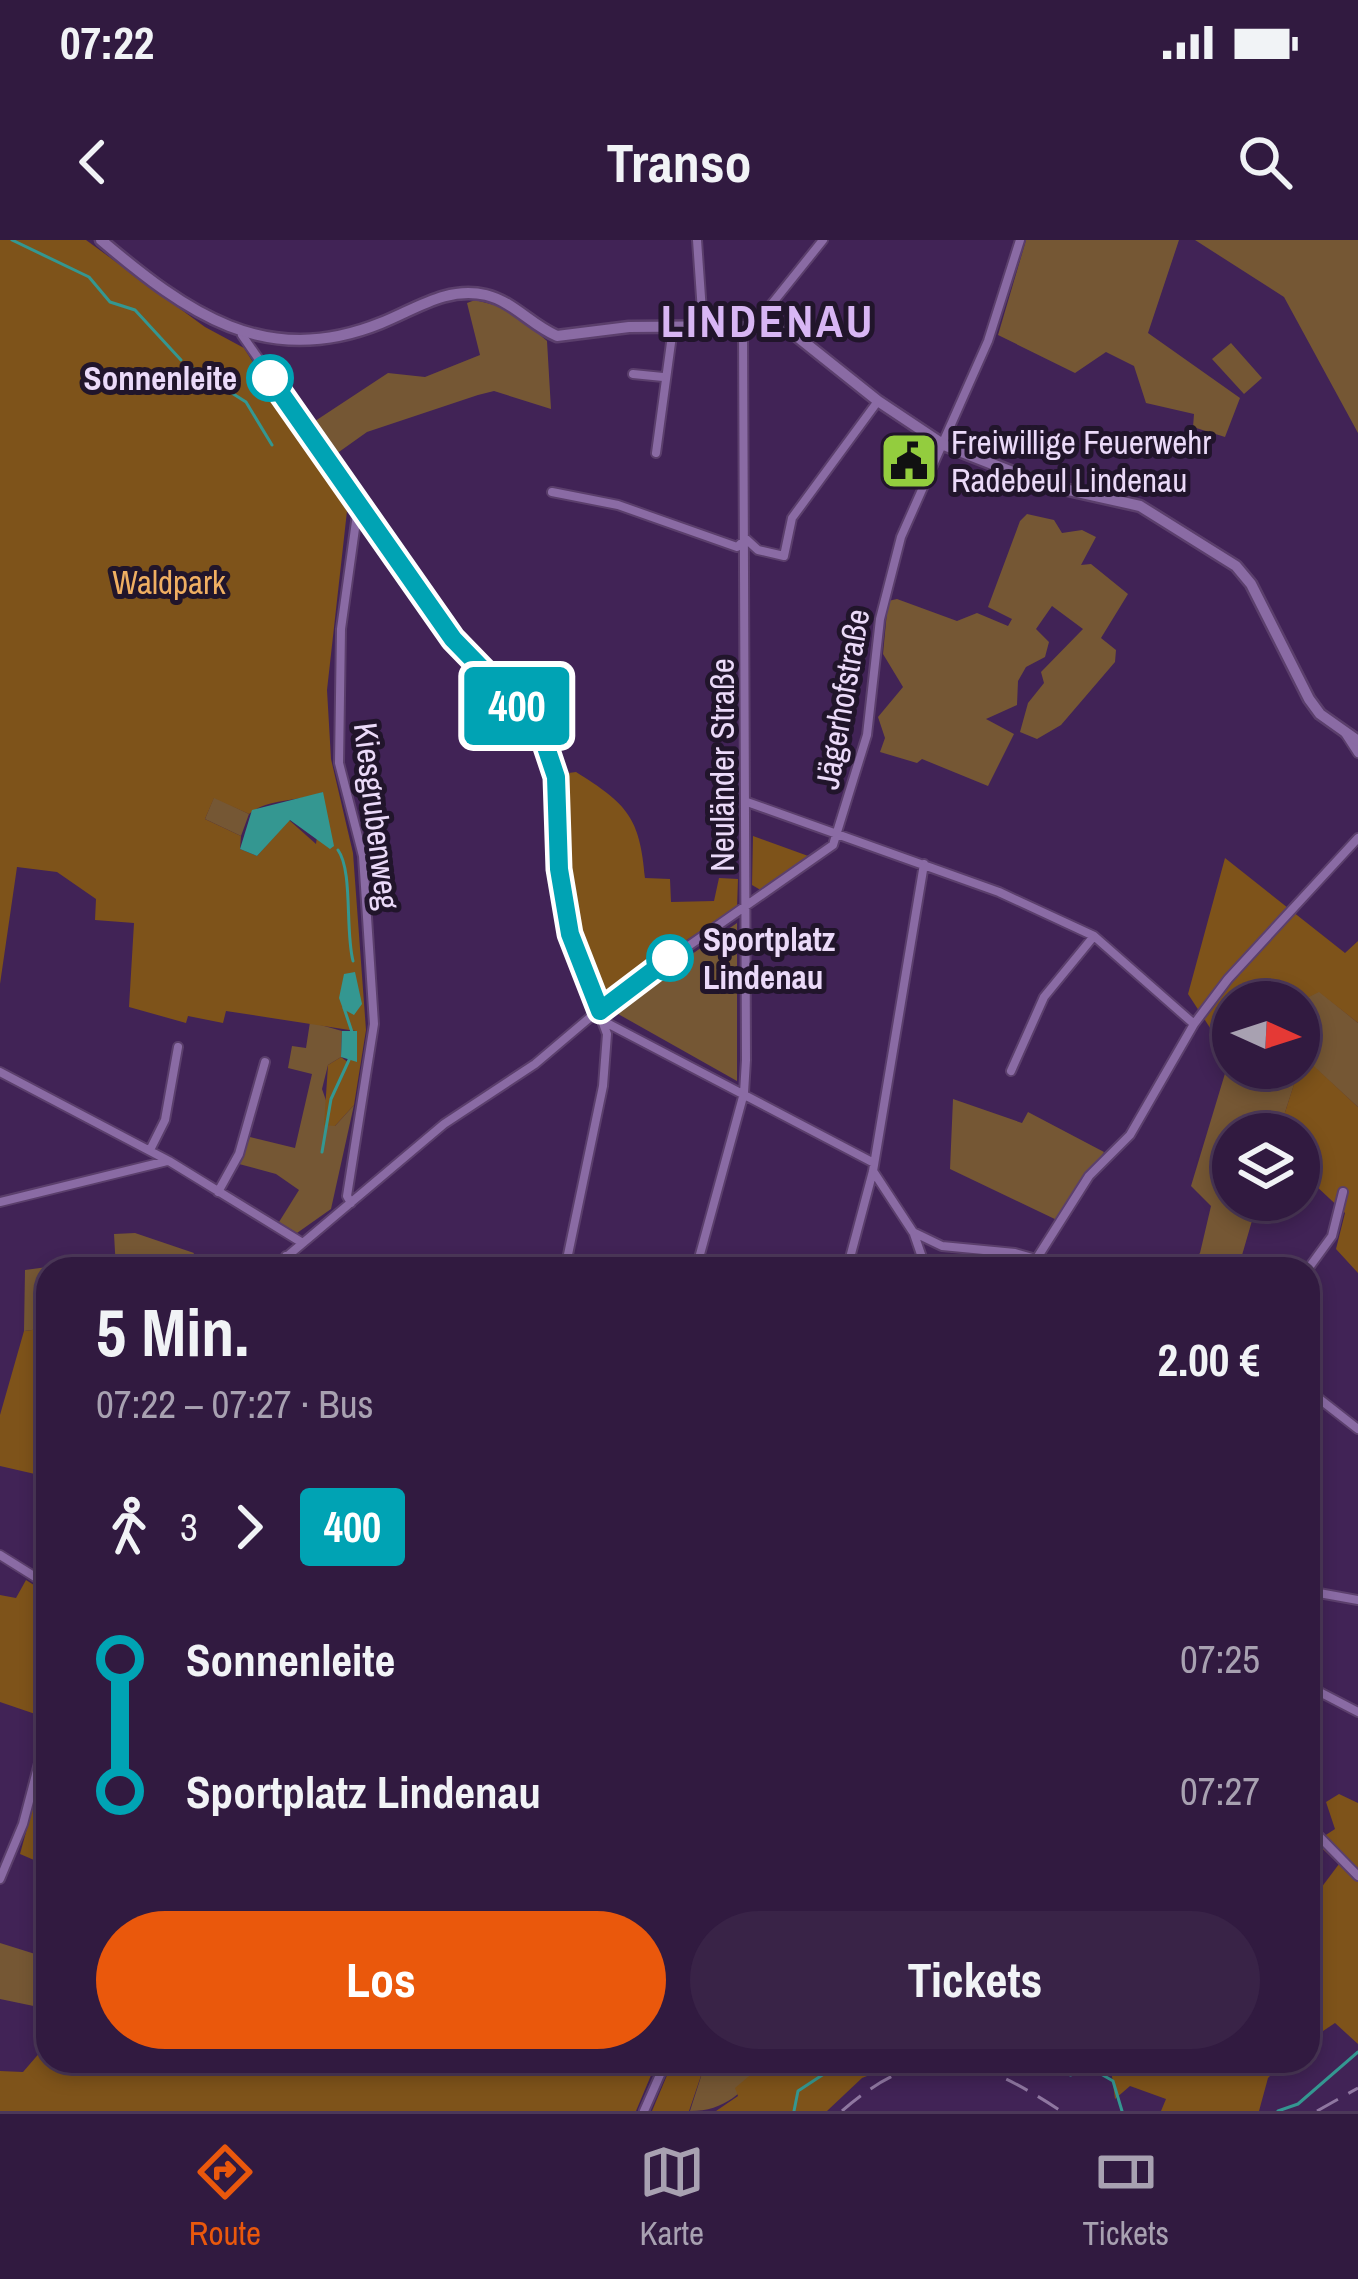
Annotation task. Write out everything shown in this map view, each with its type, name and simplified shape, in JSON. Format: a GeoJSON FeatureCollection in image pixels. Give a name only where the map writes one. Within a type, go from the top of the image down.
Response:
{"type":"FeatureCollection","features":[{"type":"Feature","properties":{"kind":"street"},"geometry":{"type":"LineString","coordinates":[[100,240],[199,316],[242,335],[347,334],[458,293],[507,303],[557,336],[629,327],[703,326],[748,327],[801,338],[878,401],[944,445],[1046,485],[1140,506],[1236,566],[1309,699],[1358,741]]}},
{"type":"Feature","properties":{"kind":"street"},"geometry":{"type":"LineString","coordinates":[[697,240],[703,326]]}},
{"type":"Feature","properties":{"kind":"street"},"geometry":{"type":"LineString","coordinates":[[748,327],[824,240]]}},
{"type":"Feature","properties":{"kind":"street","name":"Jägerhofstraße"},"geometry":{"type":"LineString","coordinates":[[287,1257],[444,1124],[535,1064],[600,1011],[833,845],[867,735],[886,590],[901,537],[988,341],[1020,240]]}},
{"type":"Feature","properties":{"kind":"street","name":"Neuländer Straße"},"geometry":{"type":"LineString","coordinates":[[699,1257],[744,1093],[748,327]]}},
{"type":"Feature","properties":{"kind":"street"},"geometry":{"type":"LineString","coordinates":[[656,453],[673,328]]}},
{"type":"Feature","properties":{"kind":"street"},"geometry":{"type":"LineString","coordinates":[[242,335],[453,639],[527,715],[545,744],[556,777],[559,869],[570,934],[605,1022],[603,1087],[568,1257]]}},
{"type":"Feature","properties":{"kind":"street"},"geometry":{"type":"LineString","coordinates":[[633,374],[663,377]]}},
{"type":"Feature","properties":{"kind":"street"},"geometry":{"type":"LineString","coordinates":[[552,492],[618,505],[736,547],[746,538],[758,550],[784,556],[792,518],[878,401]]}},
{"type":"Feature","properties":{"kind":"street","name":"Kiesgrubenweg"},"geometry":{"type":"LineString","coordinates":[[351,1203],[351,1161],[374,1024],[363,856],[339,763],[340,629],[358,506]]}},
{"type":"Feature","properties":{"kind":"street"},"geometry":{"type":"LineString","coordinates":[[1345,732],[1358,753]]}},
{"type":"Feature","properties":{"kind":"street"},"geometry":{"type":"LineString","coordinates":[[747,802],[924,864],[1094,936],[1194,1024]]}},
{"type":"Feature","properties":{"kind":"street"},"geometry":{"type":"LineString","coordinates":[[1038,1257],[1089,1176],[1130,1135],[1194,1024],[1228,979],[1358,838]]}},
{"type":"Feature","properties":{"kind":"street"},"geometry":{"type":"LineString","coordinates":[[850,1257],[873,1167],[924,864]]}},
{"type":"Feature","properties":{"kind":"street"},"geometry":{"type":"LineString","coordinates":[[1011,1071],[1044,997],[1094,936]]}},
{"type":"Feature","properties":{"kind":"street"},"geometry":{"type":"LineString","coordinates":[[605,1022],[744,1093],[873,1167],[913,1232],[922,1257]]}},
{"type":"Feature","properties":{"kind":"street"},"geometry":{"type":"LineString","coordinates":[[150,1150],[165,1120],[178,1047]]}},
{"type":"Feature","properties":{"kind":"street"},"geometry":{"type":"LineString","coordinates":[[218,1192],[239,1154],[265,1062]]}},
{"type":"Feature","properties":{"kind":"street"},"geometry":{"type":"LineString","coordinates":[[0,1072],[150,1150],[301,1242]]}},
{"type":"Feature","properties":{"kind":"street"},"geometry":{"type":"LineString","coordinates":[[0,1202],[169,1161]]}},
{"type":"Feature","properties":{"kind":"street"},"geometry":{"type":"LineString","coordinates":[[1317,1257],[1332,1236],[1343,1192]]}},
{"type":"Feature","properties":{"kind":"street"},"geometry":{"type":"LineString","coordinates":[[913,1232],[958,1249],[1028,1257]]}},
{"type":"Feature","properties":{"kind":"street"},"geometry":{"type":"LineString","coordinates":[[1320,1399],[1358,1429]]}},
{"type":"Feature","properties":{"kind":"street"},"geometry":{"type":"LineString","coordinates":[[0,1555],[36,1578]]}},
{"type":"Feature","properties":{"kind":"street"},"geometry":{"type":"LineString","coordinates":[[1320,1593],[1358,1600]]}},
{"type":"Feature","properties":{"kind":"street"},"geometry":{"type":"LineString","coordinates":[[1320,1692],[1358,1712]]}},
{"type":"Feature","properties":{"kind":"street"},"geometry":{"type":"LineString","coordinates":[[0,1879],[23,1824],[36,1775]]}},
{"type":"Feature","properties":{"kind":"street"},"geometry":{"type":"LineString","coordinates":[[1320,1837],[1358,1876]]}},
{"type":"Feature","properties":{"kind":"street"},"geometry":{"type":"LineString","coordinates":[[644,2111],[661,2073]]}},
{"type":"Feature","properties":{"kind":"shaded area"},"geometry":{"type":"Polygon","coordinates":[[[1026,240],[1179,240],[1148,333],[1240,398],[1225,437],[1193,427],[1194,414],[1146,403],[1134,366],[1106,352],[1075,373],[998,335],[1026,240]]]}},
{"type":"Feature","properties":{"kind":"shaded area"},"geometry":{"type":"Polygon","coordinates":[[[1195,240],[1358,240],[1358,433],[1284,297],[1195,240]]]}},
{"type":"Feature","properties":{"kind":"shaded area"},"geometry":{"type":"Polygon","coordinates":[[[475,300],[510,309],[547,341],[551,409],[494,391],[367,432],[329,459],[306,427],[388,373],[425,377],[480,355],[467,303],[475,300]]]}},
{"type":"Feature","properties":{"kind":"shaded area"},"geometry":{"type":"Polygon","coordinates":[[[1231,343],[1262,378],[1244,394],[1212,359],[1231,343]]]}},
{"type":"Feature","properties":{"kind":"shaded area"},"geometry":{"type":"Polygon","coordinates":[[[1027,514],[1054,520],[1062,533],[1082,530],[1096,537],[1081,565],[1091,564],[1128,594],[1101,638],[1116,650],[1115,662],[1061,725],[1037,739],[1020,732],[1028,703],[1044,683],[1041,672],[1083,629],[1052,606],[1036,629],[1049,642],[1045,657],[1026,667],[1018,681],[1017,705],[986,719],[1014,734],[988,786],[922,759],[917,763],[880,752],[885,738],[878,717],[903,687],[883,654],[888,601],[897,599],[957,621],[977,613],[1008,626],[1012,619],[988,607],[1020,521],[1027,514]]]}},
{"type":"Feature","properties":{"kind":"shaded area"},"geometry":{"type":"Polygon","coordinates":[[[323,792],[334,846],[330,849],[290,820],[257,856],[240,849],[252,810],[323,792]]]}},
{"type":"Feature","properties":{"kind":"shaded area"},"geometry":{"type":"Polygon","coordinates":[[[214,797],[249,814],[241,836],[205,819],[214,797]]]}},
{"type":"Feature","properties":{"kind":"shaded area"},"geometry":{"type":"Polygon","coordinates":[[[737,923],[737,1081],[611,1010],[737,923]]]}},
{"type":"Feature","properties":{"kind":"shaded area"},"geometry":{"type":"Polygon","coordinates":[[[355,972],[362,1004],[354,1015],[343,1009],[339,998],[344,974],[355,972]]]}},
{"type":"Feature","properties":{"kind":"shaded area"},"geometry":{"type":"Polygon","coordinates":[[[1320,992],[1358,1023],[1358,1107],[1320,1072],[1320,992]]]}},
{"type":"Feature","properties":{"kind":"shaded area"},"geometry":{"type":"Polygon","coordinates":[[[310,1022],[342,1031],[341,1057],[328,1065],[322,1089],[335,1126],[354,1105],[331,1209],[297,1233],[279,1222],[299,1190],[276,1174],[239,1164],[250,1137],[295,1148],[312,1074],[288,1068],[292,1046],[306,1048],[310,1022]]]}},
{"type":"Feature","properties":{"kind":"shaded area"},"geometry":{"type":"Polygon","coordinates":[[[342,1031],[357,1031],[357,1062],[341,1057],[342,1031]]]}},
{"type":"Feature","properties":{"kind":"shaded area"},"geometry":{"type":"Polygon","coordinates":[[[1220,1089],[1293,1089],[1285,1113],[1213,1113],[1220,1089]]]}},
{"type":"Feature","properties":{"kind":"shaded area"},"geometry":{"type":"Polygon","coordinates":[[[953,1099],[1022,1123],[1028,1112],[1104,1152],[1061,1222],[950,1169],[953,1099]]]}},
{"type":"Feature","properties":{"kind":"shaded area"},"geometry":{"type":"Polygon","coordinates":[[[1212,1116],[1212,1221],[1252,1221],[1241,1257],[1196,1257],[1211,1206],[1191,1186],[1212,1116]]]}},
{"type":"Feature","properties":{"kind":"shaded area"},"geometry":{"type":"Polygon","coordinates":[[[135,1233],[194,1253],[192,1257],[115,1257],[114,1234],[135,1233]]]}},
{"type":"Feature","properties":{"kind":"shaded area"},"geometry":{"type":"Polygon","coordinates":[[[36,1269],[36,1330],[24,1331],[25,1270],[36,1269]]]}},
{"type":"Feature","properties":{"kind":"shaded area"},"geometry":{"type":"Polygon","coordinates":[[[0,1943],[36,1954],[36,2006],[0,1999],[0,1943]]]}},
{"type":"Feature","properties":{"kind":"shaded area"},"geometry":{"type":"Polygon","coordinates":[[[702,2073],[757,2073],[734,2097],[715,2107],[690,2111],[702,2073]]]}},
{"type":"Feature","properties":{"kind":"green space","name":"Waldpark"},"geometry":{"type":"Polygon","coordinates":[[[0,240],[86,240],[205,327],[244,348],[347,511],[327,690],[331,759],[353,853],[366,1030],[354,1105],[335,1126],[324,1125],[328,1065],[341,1057],[349,1063],[356,1031],[226,1011],[223,1023],[188,1016],[186,1023],[129,1007],[134,923],[95,920],[96,899],[57,872],[17,867],[0,984],[0,240]],[[323,792],[265,805],[249,814],[214,798],[205,819],[241,836],[240,849],[257,856],[289,820],[316,844],[323,792]]]}},
{"type":"Feature","properties":{"kind":"green space"},"geometry":{"type":"Polygon","coordinates":[[[576,772],[608,793],[628,814],[639,840],[645,878],[670,879],[671,902],[714,901],[719,878],[738,879],[737,907],[609,991],[599,992],[571,911],[561,774],[576,772]]]}},
{"type":"Feature","properties":{"kind":"green space"},"geometry":{"type":"Polygon","coordinates":[[[753,836],[811,857],[764,892],[752,885],[753,836]]]}},
{"type":"Feature","properties":{"kind":"green space"},"geometry":{"type":"Polygon","coordinates":[[[1225,858],[1345,953],[1358,941],[1358,1023],[1320,993],[1320,981],[1212,981],[1212,1031],[1188,994],[1225,858]]]}},
{"type":"Feature","properties":{"kind":"green space"},"geometry":{"type":"Polygon","coordinates":[[[1320,1072],[1358,1107],[1358,1273],[1336,1249],[1345,1213],[1320,1190],[1320,1113],[1285,1113],[1292,1089],[1320,1089],[1320,1072]]]}},
{"type":"Feature","properties":{"kind":"green space"},"geometry":{"type":"Polygon","coordinates":[[[36,1330],[36,1474],[0,1466],[0,1415],[24,1331],[36,1330]]]}},
{"type":"Feature","properties":{"kind":"green space"},"geometry":{"type":"Polygon","coordinates":[[[26,1580],[36,1586],[36,1714],[0,1702],[0,1595],[16,1598],[26,1580]]]}},
{"type":"Feature","properties":{"kind":"green space"},"geometry":{"type":"Polygon","coordinates":[[[1339,1794],[1358,1803],[1358,2044],[1335,2023],[1320,2033],[1320,1889],[1339,1864],[1320,1847],[1320,1839],[1335,1829],[1326,1802],[1339,1794]]]}},
{"type":"Feature","properties":{"kind":"green space"},"geometry":{"type":"Polygon","coordinates":[[[36,1796],[36,1861],[20,1854],[36,1796]]]}},
{"type":"Feature","properties":{"kind":"green space"},"geometry":{"type":"Polygon","coordinates":[[[36,2057],[36,2073],[652,2073],[636,2111],[0,2111],[0,2071],[23,2072],[36,2057]]]}},
{"type":"Feature","properties":{"kind":"green space"},"geometry":{"type":"Polygon","coordinates":[[[668,2073],[702,2073],[689,2111],[652,2111],[668,2073]]]}},
{"type":"Feature","properties":{"kind":"green space"},"geometry":{"type":"Polygon","coordinates":[[[753,2073],[875,2073],[862,2078],[827,2111],[716,2111],[738,2096],[735,2088],[753,2073]]]}},
{"type":"Feature","properties":{"kind":"green space"},"geometry":{"type":"Polygon","coordinates":[[[1112,2073],[1273,2073],[1259,2111],[1161,2111],[1166,2099],[1130,2086],[1115,2099],[1112,2073]]]}},
{"type":"Feature","properties":{"kind":"waterway"},"geometry":{"type":"LineString","coordinates":[[12,240],[89,277],[110,302],[135,310],[181,360]]}},
{"type":"Feature","properties":{"kind":"waterway"},"geometry":{"type":"LineString","coordinates":[[186,364],[246,402],[272,445]]}},
{"type":"Feature","properties":{"kind":"waterway"},"geometry":{"type":"LineString","coordinates":[[338,850],[346,872],[353,961]]}},
{"type":"Feature","properties":{"kind":"waterway"},"geometry":{"type":"LineString","coordinates":[[344,1008],[352,1032]]}},
{"type":"Feature","properties":{"kind":"waterway"},"geometry":{"type":"LineString","coordinates":[[322,1152],[331,1099],[349,1060]]}},
{"type":"Feature","properties":{"kind":"waterway"},"geometry":{"type":"LineString","coordinates":[[1278,2111],[1298,2104],[1358,2052]]}},
{"type":"Feature","properties":{"kind":"waterway"},"geometry":{"type":"LineString","coordinates":[[794,2111],[798,2091],[825,2073]]}},
{"type":"Feature","properties":{"kind":"waterway"},"geometry":{"type":"LineString","coordinates":[[1063,2073],[1073,2073]]}},
{"type":"Feature","properties":{"kind":"waterway"},"geometry":{"type":"LineString","coordinates":[[1099,2073],[1113,2081],[1122,2111]]}},
{"type":"Feature","properties":{"kind":"railway"},"geometry":{"type":"LineString","coordinates":[[842,2111],[899,2073]]}},
{"type":"Feature","properties":{"kind":"railway"},"geometry":{"type":"LineString","coordinates":[[990,2073],[1061,2111]]}},
{"type":"Feature","properties":{"kind":"railway"},"geometry":{"type":"LineString","coordinates":[[1317,2111],[1358,2088]]}},
{"type":"Feature","properties":{"kind":"bus line","name":"400"},"geometry":{"type":"LineString","coordinates":[[270,378],[453,639],[527,715],[545,744],[556,777],[559,869],[570,934],[600,1011],[670,958]]}},
{"type":"Feature","properties":{"kind":"place","name":"Sonnenleite"},"geometry":{"type":"Point","coordinates":[270,378]}},
{"type":"Feature","properties":{"kind":"place","name":"Freiwillige Feuerwehr Radebeul Lindenau"},"geometry":{"type":"Point","coordinates":[909,461]}},
{"type":"Feature","properties":{"kind":"place","name":"Sportplatz Lindenau"},"geometry":{"type":"Point","coordinates":[670,958]}},
{"type":"Feature","properties":{"kind":"district","name":"LINDENAU"},"geometry":{"type":"Point","coordinates":[768,320]}}]}
